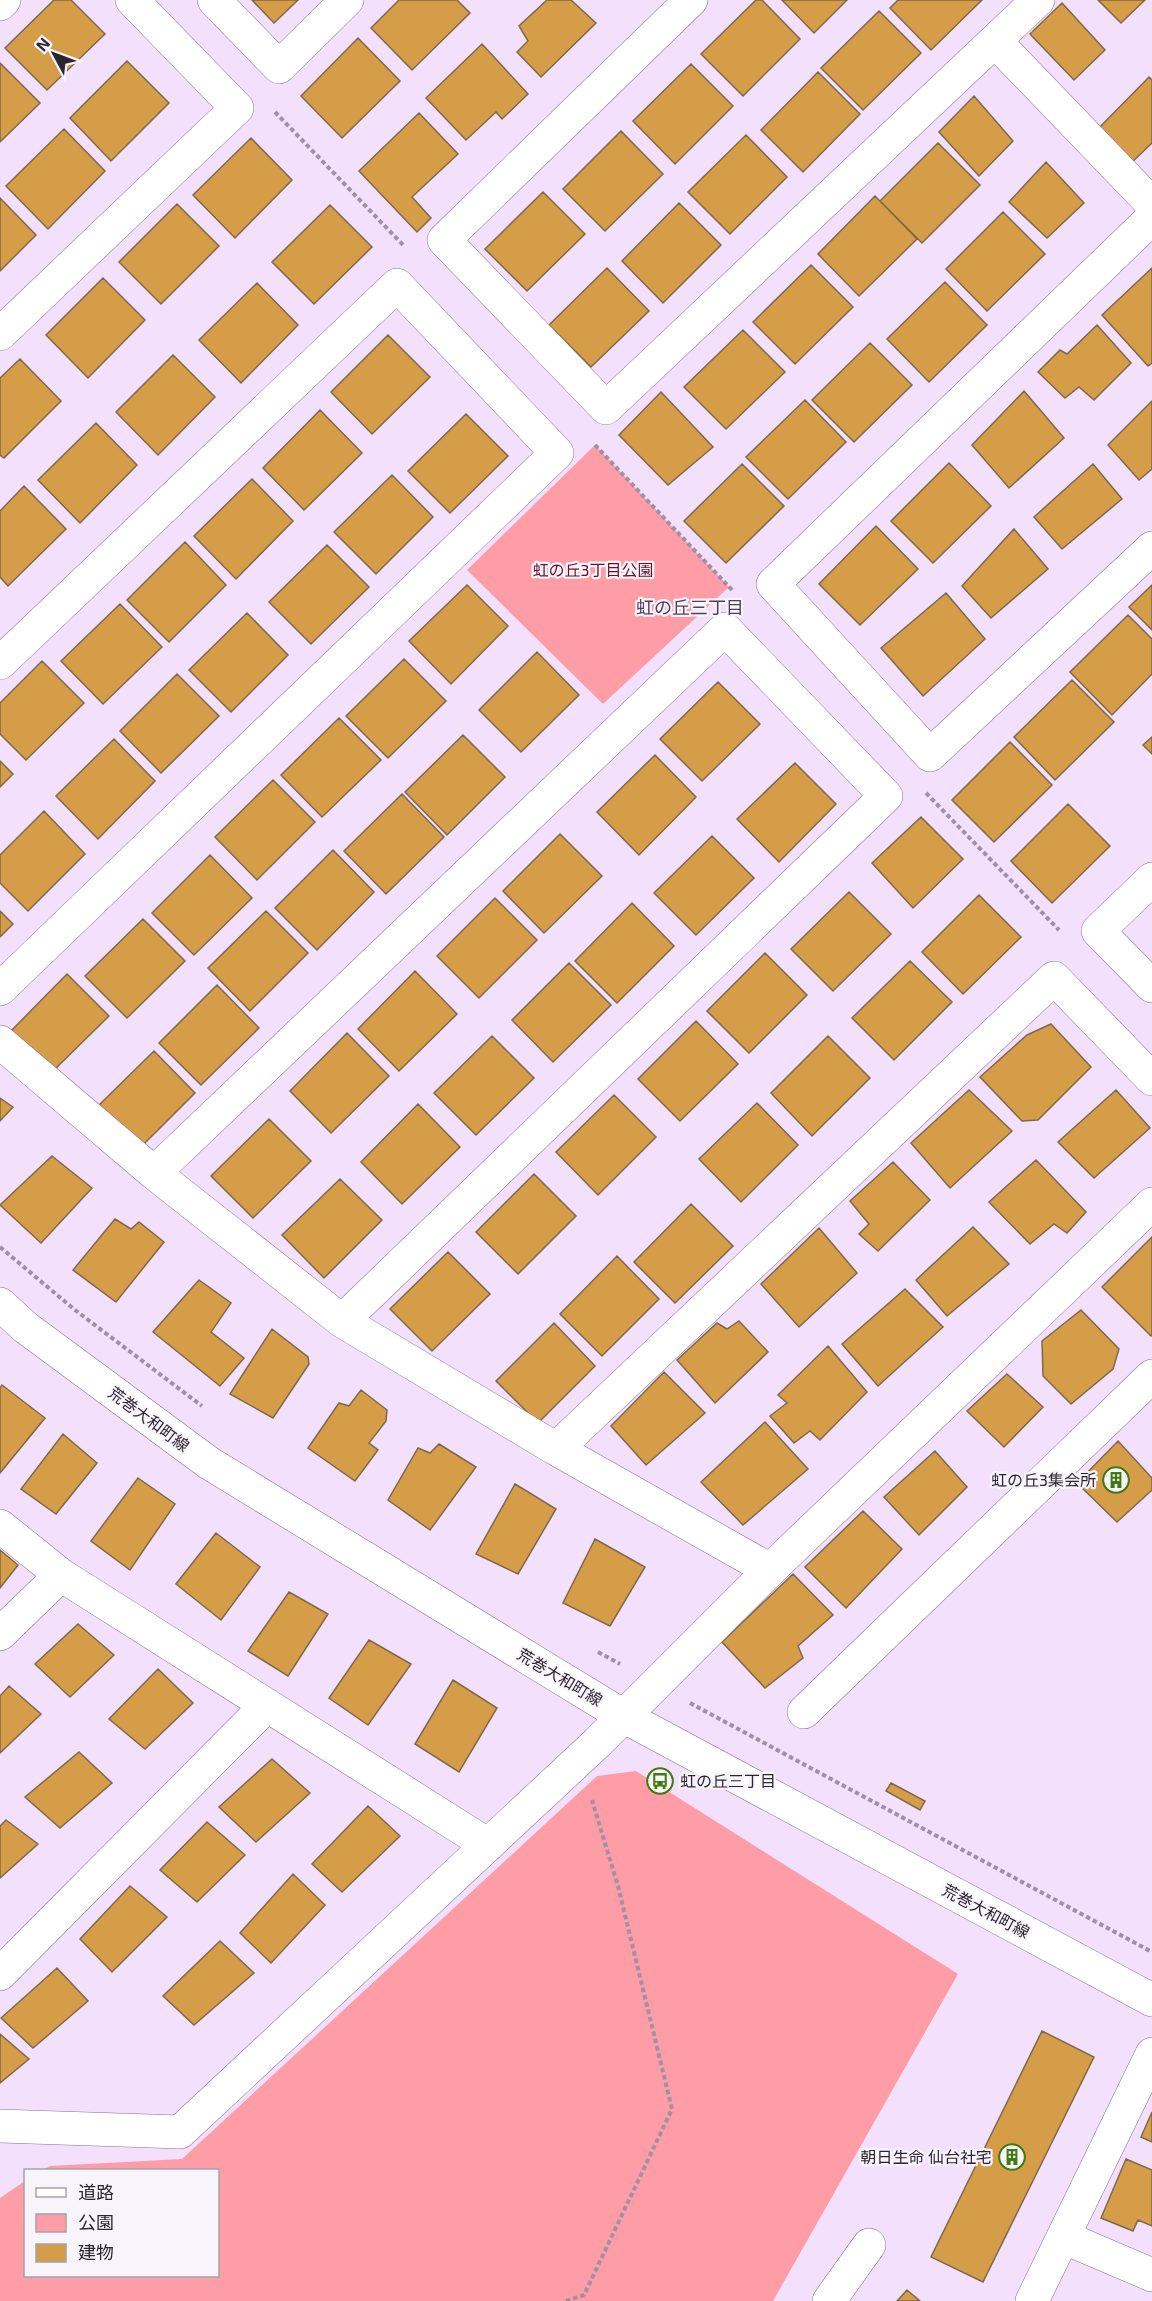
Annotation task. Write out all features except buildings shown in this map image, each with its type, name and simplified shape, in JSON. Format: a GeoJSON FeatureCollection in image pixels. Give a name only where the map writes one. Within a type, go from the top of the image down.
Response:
{"type":"FeatureCollection","features":[{"type":"Feature","properties":{"kind":"street"},"geometry":{"type":"LineString","coordinates":[[0,4],[4,0]]}},
{"type":"Feature","properties":{"kind":"street"},"geometry":{"type":"LineString","coordinates":[[0,334],[237,108],[132,0]]}},
{"type":"Feature","properties":{"kind":"street"},"geometry":{"type":"LineString","coordinates":[[214,0],[279,67],[347,0]]}},
{"type":"Feature","properties":{"kind":"street"},"geometry":{"type":"LineString","coordinates":[[691,0],[444,240],[606,408],[1038,0]]}},
{"type":"Feature","properties":{"kind":"street"},"geometry":{"type":"LineString","coordinates":[[995,41],[1152,204]]}},
{"type":"Feature","properties":{"kind":"street"},"geometry":{"type":"LineString","coordinates":[[1152,218],[773,584],[930,755],[1152,548]]}},
{"type":"Feature","properties":{"kind":"street"},"geometry":{"type":"LineString","coordinates":[[0,663],[397,285],[558,453],[0,989]]}},
{"type":"Feature","properties":{"kind":"street"},"geometry":{"type":"LineString","coordinates":[[154,1173],[725,629],[886,796],[342,1321]]}},
{"type":"Feature","properties":{"kind":"street"},"geometry":{"type":"LineString","coordinates":[[1152,879],[1098,931],[1152,986]]}},
{"type":"Feature","properties":{"kind":"street"},"geometry":{"type":"LineString","coordinates":[[556,1449],[1054,978],[1152,1079]]}},
{"type":"Feature","properties":{"kind":"street"},"geometry":{"type":"LineString","coordinates":[[0,1042],[154,1173],[342,1321],[556,1449],[770,1570]]}},
{"type":"Feature","properties":{"kind":"street"},"geometry":{"type":"LineString","coordinates":[[0,2126],[180,2132],[625,1717],[770,1570],[1152,1204]]}},
{"type":"Feature","properties":{"kind":"street","name":"荒巻大和町線"},"geometry":{"type":"LineString","coordinates":[[0,1304],[25,1327],[209,1463],[625,1717],[1152,2000]]}},
{"type":"Feature","properties":{"kind":"street"},"geometry":{"type":"LineString","coordinates":[[804,1712],[1152,1376]]}},
{"type":"Feature","properties":{"kind":"street"},"geometry":{"type":"LineString","coordinates":[[0,1526],[61,1575],[488,1845]]}},
{"type":"Feature","properties":{"kind":"street"},"geometry":{"type":"LineString","coordinates":[[0,1634],[61,1575]]}},
{"type":"Feature","properties":{"kind":"street"},"geometry":{"type":"LineString","coordinates":[[0,1974],[267,1705]]}},
{"type":"Feature","properties":{"kind":"street"},"geometry":{"type":"LineString","coordinates":[[1032,2301],[1152,2054]]}},
{"type":"Feature","properties":{"kind":"street"},"geometry":{"type":"LineString","coordinates":[[1063,2237],[1152,2275]]}},
{"type":"Feature","properties":{"kind":"street"},"geometry":{"type":"LineString","coordinates":[[829,2301],[869,2245]]}},
{"type":"Feature","properties":{"kind":"path"},"geometry":{"type":"LineString","coordinates":[[271,108],[412,254]]}},
{"type":"Feature","properties":{"kind":"path"},"geometry":{"type":"LineString","coordinates":[[588,438],[735,593]]}},
{"type":"Feature","properties":{"kind":"path"},"geometry":{"type":"LineString","coordinates":[[925,792],[1064,935]]}},
{"type":"Feature","properties":{"kind":"path"},"geometry":{"type":"LineString","coordinates":[[0,1247],[75,1310],[211,1412]]}},
{"type":"Feature","properties":{"kind":"path"},"geometry":{"type":"LineString","coordinates":[[592,1648],[656,1686],[731,1723],[1152,1952]]}},
{"type":"Feature","properties":{"kind":"path"},"geometry":{"type":"LineString","coordinates":[[566,2301],[584,2295],[672,2109],[618,1886],[580,1759]]}},
{"type":"Feature","properties":{"kind":"green space","name":"虹の丘3丁目公園"},"geometry":{"type":"Polygon","coordinates":[[[595,445],[729,587],[603,704],[467,570],[595,445]]]}},
{"type":"Feature","properties":{"kind":"green space"},"geometry":{"type":"Polygon","coordinates":[[[636,1771],[958,1974],[773,2301],[0,2301],[0,2198],[24,2182],[24,2277],[219,2277],[219,2169],[45,2169],[50,2166],[182,2159],[597,1776],[636,1771]]]}},
{"type":"Feature","properties":{"kind":"place","name":"虹の丘3集会所"},"geometry":{"type":"Point","coordinates":[1116,1480]}},
{"type":"Feature","properties":{"kind":"place","name":"虹の丘三丁目"},"geometry":{"type":"Point","coordinates":[660,1781]}},
{"type":"Feature","properties":{"kind":"place","name":"朝日生命 仙台社宅"},"geometry":{"type":"Point","coordinates":[1012,2157]}},
{"type":"Feature","properties":{"kind":"district","name":"虹の丘三丁目"},"geometry":{"type":"Point","coordinates":[690,608]}}]}
